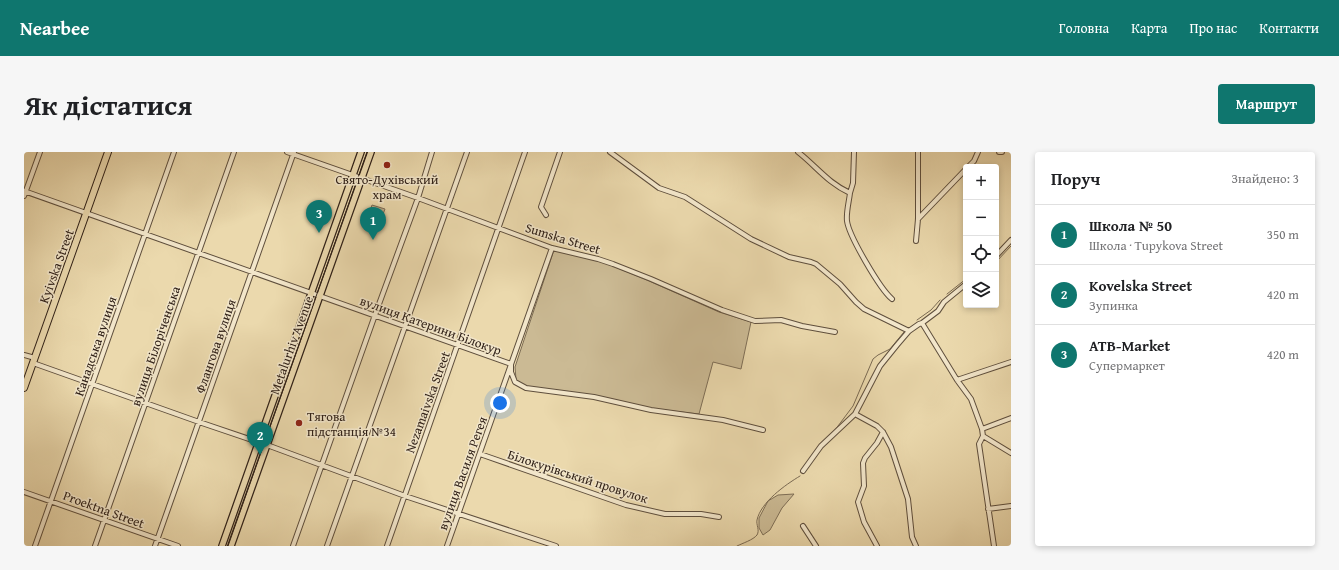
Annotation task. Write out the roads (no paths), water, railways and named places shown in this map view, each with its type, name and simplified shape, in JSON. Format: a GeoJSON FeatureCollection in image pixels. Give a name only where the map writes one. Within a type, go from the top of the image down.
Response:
{"type":"FeatureCollection","features":[{"type":"Feature","properties":{"kind":"highway","name":"Kyivska Street"},"geometry":{"type":"LineString","coordinates":[[24,388],[108,152]]}},
{"type":"Feature","properties":{"kind":"main road","name":"Metalurhiv Avenue"},"geometry":{"type":"LineString","coordinates":[[222,546],[361,152]]}},
{"type":"Feature","properties":{"kind":"main road","name":"Metalurhiv Avenue"},"geometry":{"type":"LineString","coordinates":[[231,546],[371,152]]}},
{"type":"Feature","properties":{"kind":"street"},"geometry":{"type":"LineString","coordinates":[[24,196],[40,152]]}},
{"type":"Feature","properties":{"kind":"street","name":"Канадська вулиця"},"geometry":{"type":"LineString","coordinates":[[35,546],[174,152]]}},
{"type":"Feature","properties":{"kind":"street","name":"вулиця Білоріченська"},"geometry":{"type":"LineString","coordinates":[[95,546],[234,152]]}},
{"type":"Feature","properties":{"kind":"street","name":"Sumska Street"},"geometry":{"type":"LineString","coordinates":[[287,152],[294,153],[552,248],[613,264],[722,310],[755,321],[781,320],[802,326],[835,332]]}},
{"type":"Feature","properties":{"kind":"street"},"geometry":{"type":"LineString","coordinates":[[293,546],[418,198],[432,152]]}},
{"type":"Feature","properties":{"kind":"street"},"geometry":{"type":"LineString","coordinates":[[327,546],[467,152]]}},
{"type":"Feature","properties":{"kind":"street","name":"Nezamaivska Street"},"geometry":{"type":"LineString","coordinates":[[387,546],[525,152]]}},
{"type":"Feature","properties":{"kind":"street"},"geometry":{"type":"LineString","coordinates":[[546,215],[541,207],[560,152]]}},
{"type":"Feature","properties":{"kind":"street"},"geometry":{"type":"LineString","coordinates":[[610,152],[659,188],[685,197],[752,239],[789,257],[816,264],[840,284],[864,309],[910,331]]}},
{"type":"Feature","properties":{"kind":"street"},"geometry":{"type":"LineString","coordinates":[[798,152],[825,178],[850,193]]}},
{"type":"Feature","properties":{"kind":"street"},"geometry":{"type":"LineString","coordinates":[[854,152],[853,183],[850,193],[847,218],[853,236],[870,271],[892,299]]}},
{"type":"Feature","properties":{"kind":"street"},"geometry":{"type":"LineString","coordinates":[[916,241],[918,219],[918,152]]}},
{"type":"Feature","properties":{"kind":"street"},"geometry":{"type":"LineString","coordinates":[[971,164],[978,152]]}},
{"type":"Feature","properties":{"kind":"street","name":"Флангова вулиця"},"geometry":{"type":"LineString","coordinates":[[155,546],[294,153]]}},
{"type":"Feature","properties":{"kind":"street"},"geometry":{"type":"LineString","coordinates":[[918,219],[963,172]]}},
{"type":"Feature","properties":{"kind":"street","name":"вулиця Катерини Білокур"},"geometry":{"type":"LineString","coordinates":[[25,191],[511,364],[511,372],[515,382],[526,388],[594,397],[651,410],[722,420],[764,430]]}},
{"type":"Feature","properties":{"kind":"street"},"geometry":{"type":"LineString","coordinates":[[999,253],[1011,240]]}},
{"type":"Feature","properties":{"kind":"street","name":"вулиця Василя Регея"},"geometry":{"type":"LineString","coordinates":[[447,546],[552,248]]}},
{"type":"Feature","properties":{"kind":"street"},"geometry":{"type":"LineString","coordinates":[[803,472],[821,446],[855,414],[880,366],[910,331],[938,311],[944,302],[963,286]]}},
{"type":"Feature","properties":{"kind":"street"},"geometry":{"type":"LineString","coordinates":[[922,323],[957,380],[972,399],[983,436],[979,444],[994,546]]}},
{"type":"Feature","properties":{"kind":"street"},"geometry":{"type":"LineString","coordinates":[[24,355],[92,384],[259,442],[405,496],[556,546]]}},
{"type":"Feature","properties":{"kind":"street"},"geometry":{"type":"LineString","coordinates":[[957,380],[1011,362]]}},
{"type":"Feature","properties":{"kind":"street"},"geometry":{"type":"LineString","coordinates":[[855,414],[876,426],[883,432],[891,447],[908,499],[911,530],[916,546]]}},
{"type":"Feature","properties":{"kind":"street"},"geometry":{"type":"LineString","coordinates":[[982,430],[1011,418]]}},
{"type":"Feature","properties":{"kind":"street"},"geometry":{"type":"LineString","coordinates":[[877,546],[864,522],[858,502],[864,486],[863,463],[883,432]]}},
{"type":"Feature","properties":{"kind":"street"},"geometry":{"type":"LineString","coordinates":[[983,436],[1011,453]]}},
{"type":"Feature","properties":{"kind":"street","name":"Білокурівський провулок"},"geometry":{"type":"LineString","coordinates":[[480,454],[626,505],[665,514],[701,514],[719,517]]}},
{"type":"Feature","properties":{"kind":"street","name":"Proektna Street"},"geometry":{"type":"LineString","coordinates":[[24,492],[178,546]]}},
{"type":"Feature","properties":{"kind":"street"},"geometry":{"type":"LineString","coordinates":[[988,509],[1011,506]]}},
{"type":"Feature","properties":{"kind":"street"},"geometry":{"type":"LineString","coordinates":[[804,526],[816,546]]}},
{"type":"Feature","properties":{"kind":"waterway"},"geometry":{"type":"LineString","coordinates":[[999,259],[1011,246]]}},
{"type":"Feature","properties":{"kind":"waterway"},"geometry":{"type":"LineString","coordinates":[[947,294],[963,281]]}},
{"type":"Feature","properties":{"kind":"waterway"},"geometry":{"type":"LineString","coordinates":[[917,320],[931,310],[940,300]]}},
{"type":"Feature","properties":{"kind":"waterway"},"geometry":{"type":"LineString","coordinates":[[835,430],[853,406],[873,359],[890,349],[904,332]]}},
{"type":"Feature","properties":{"kind":"waterway"},"geometry":{"type":"LineString","coordinates":[[737,546],[757,535],[757,520],[763,507],[781,489],[800,476]]}},
{"type":"Feature","properties":{"kind":"tram line"},"geometry":{"type":"LineString","coordinates":[[228,546],[367,152]]}},
{"type":"Feature","properties":{"kind":"place","name":"Свято-Духівський храм"},"geometry":{"type":"Point","coordinates":[387,165]}},
{"type":"Feature","properties":{"kind":"place","name":"ATB-Market"},"geometry":{"type":"Point","coordinates":[319,233]}},
{"type":"Feature","properties":{"kind":"place","name":"Школа № 50"},"geometry":{"type":"Point","coordinates":[373,240]}},
{"type":"Feature","properties":{"kind":"place","name":"Тягова пiдстанцiя №34"},"geometry":{"type":"Point","coordinates":[299,423]}},
{"type":"Feature","properties":{"kind":"place","name":"Kovelska Street"},"geometry":{"type":"Point","coordinates":[260,455]}}]}
